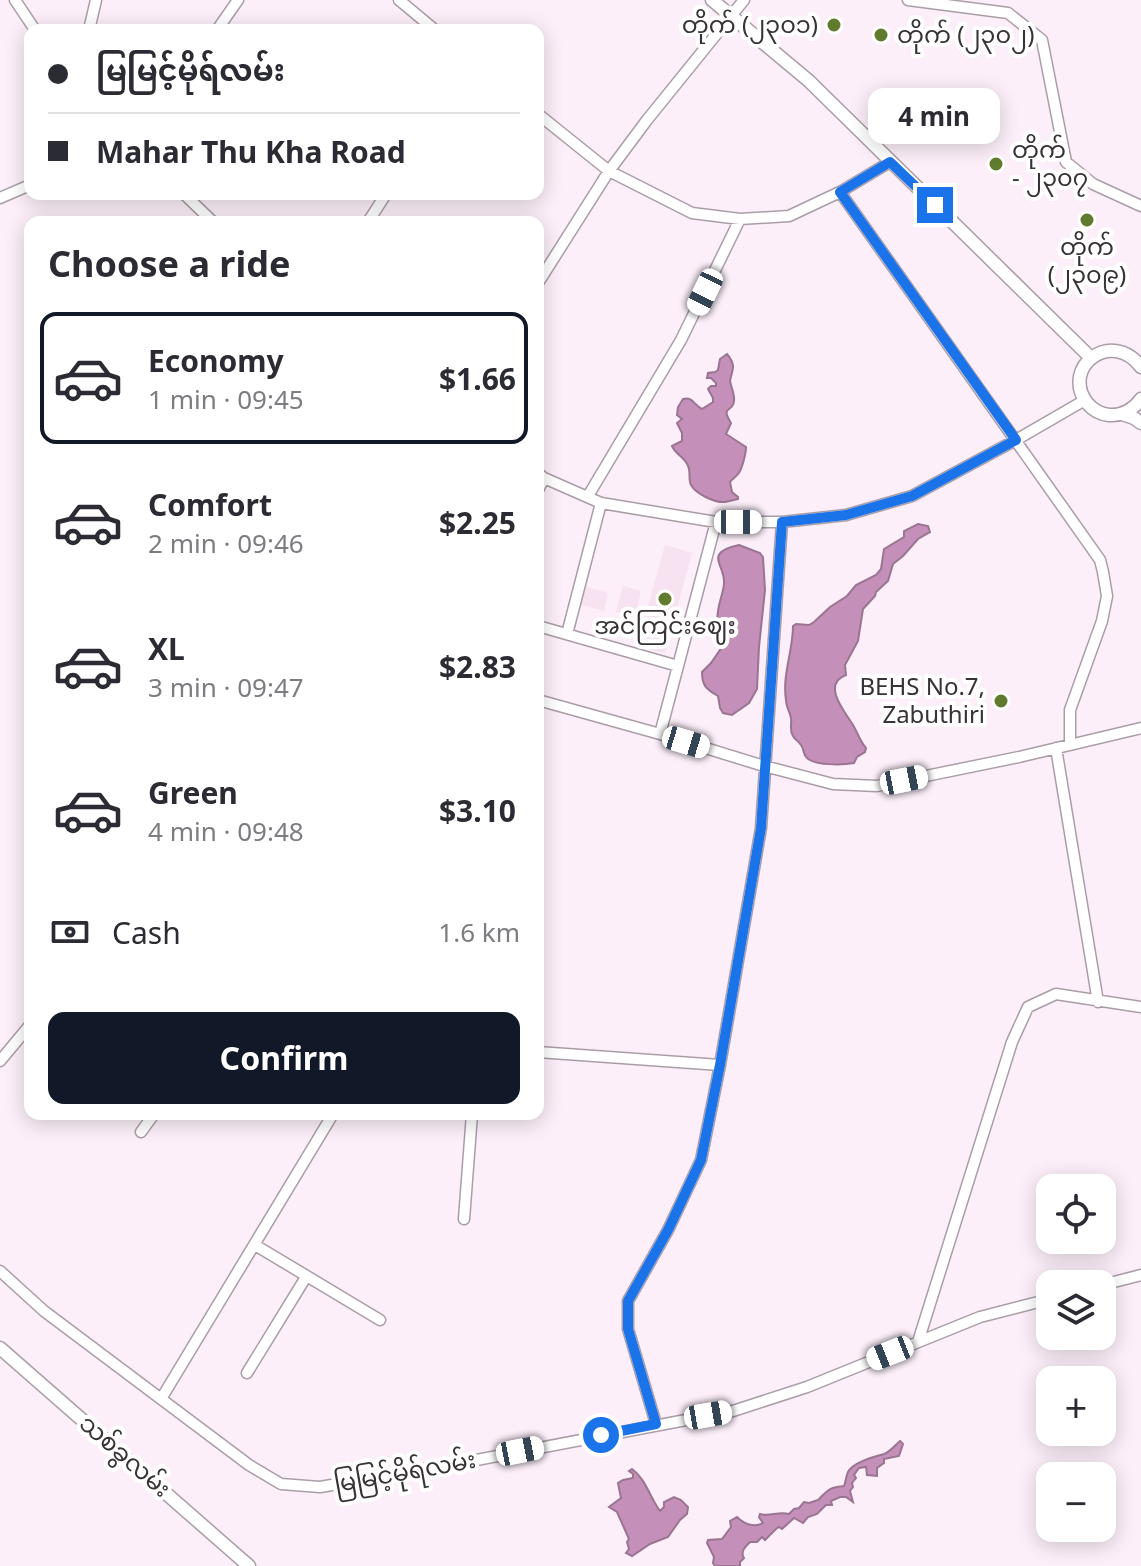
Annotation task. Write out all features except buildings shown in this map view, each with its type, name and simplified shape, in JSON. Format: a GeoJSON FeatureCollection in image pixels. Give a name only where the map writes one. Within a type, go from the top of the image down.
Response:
{"type":"FeatureCollection","features":[{"type":"Feature","properties":{"kind":"main road"},"geometry":{"type":"LineString","coordinates":[[712,0],[809,81],[1091,358]]}},
{"type":"Feature","properties":{"kind":"main road"},"geometry":{"type":"LineString","coordinates":[[1141,367],[1135,358],[1125,352],[1101,352],[1085,364],[1080,382],[1085,400],[1091,408],[1101,413],[1122,414],[1134,408],[1141,399]]}},
{"type":"Feature","properties":{"kind":"main road"},"geometry":{"type":"LineString","coordinates":[[1122,414],[1141,423]]}},
{"type":"Feature","properties":{"kind":"main road","name":"သစ်ခွလမ်း"},"geometry":{"type":"LineString","coordinates":[[0,1348],[249,1566]]}},
{"type":"Feature","properties":{"kind":"street"},"geometry":{"type":"LineString","coordinates":[[15,0],[31,24]]}},
{"type":"Feature","properties":{"kind":"street"},"geometry":{"type":"LineString","coordinates":[[90,24],[96,0]]}},
{"type":"Feature","properties":{"kind":"street"},"geometry":{"type":"LineString","coordinates":[[221,24],[238,0]]}},
{"type":"Feature","properties":{"kind":"street"},"geometry":{"type":"LineString","coordinates":[[399,0],[428,24]]}},
{"type":"Feature","properties":{"kind":"street"},"geometry":{"type":"LineString","coordinates":[[544,274],[609,171],[744,0]]}},
{"type":"Feature","properties":{"kind":"street"},"geometry":{"type":"LineString","coordinates":[[908,0],[1008,13],[1042,40],[1066,162],[1093,184],[1141,206]]}},
{"type":"Feature","properties":{"kind":"street"},"geometry":{"type":"LineString","coordinates":[[544,119],[609,171],[692,213],[740,219],[789,216],[840,192],[890,162]]}},
{"type":"Feature","properties":{"kind":"street"},"geometry":{"type":"LineString","coordinates":[[0,198],[24,188]]}},
{"type":"Feature","properties":{"kind":"street"},"geometry":{"type":"LineString","coordinates":[[840,192],[1100,560],[1107,596],[1102,621],[1070,710],[1070,744]]}},
{"type":"Feature","properties":{"kind":"street"},"geometry":{"type":"LineString","coordinates":[[190,200],[207,216]]}},
{"type":"Feature","properties":{"kind":"street"},"geometry":{"type":"LineString","coordinates":[[588,496],[681,340],[740,219]]}},
{"type":"Feature","properties":{"kind":"street"},"geometry":{"type":"LineString","coordinates":[[544,477],[601,503],[716,522],[782,522],[846,515],[912,496],[1085,400]]}},
{"type":"Feature","properties":{"kind":"street"},"geometry":{"type":"LineString","coordinates":[[567,634],[601,503]]}},
{"type":"Feature","properties":{"kind":"street"},"geometry":{"type":"LineString","coordinates":[[660,734],[716,522]]}},
{"type":"Feature","properties":{"kind":"street"},"geometry":{"type":"LineString","coordinates":[[656,1424],[628,1329],[628,1301],[668,1230],[701,1160],[720,1065],[761,828],[782,522]]}},
{"type":"Feature","properties":{"kind":"street"},"geometry":{"type":"LineString","coordinates":[[544,628],[678,666]]}},
{"type":"Feature","properties":{"kind":"street"},"geometry":{"type":"LineString","coordinates":[[544,702],[833,784],[877,786],[1141,728]]}},
{"type":"Feature","properties":{"kind":"street"},"geometry":{"type":"LineString","coordinates":[[1056,748],[1098,1002]]}},
{"type":"Feature","properties":{"kind":"street"},"geometry":{"type":"LineString","coordinates":[[918,1342],[1012,1042],[1028,1007],[1056,994],[1141,1007]]}},
{"type":"Feature","properties":{"kind":"street"},"geometry":{"type":"LineString","coordinates":[[0,1061],[24,1032]]}},
{"type":"Feature","properties":{"kind":"street"},"geometry":{"type":"LineString","coordinates":[[544,1052],[720,1065]]}},
{"type":"Feature","properties":{"kind":"street"},"geometry":{"type":"LineString","coordinates":[[141,1132],[150,1120]]}},
{"type":"Feature","properties":{"kind":"street"},"geometry":{"type":"LineString","coordinates":[[161,1399],[329,1120]]}},
{"type":"Feature","properties":{"kind":"street"},"geometry":{"type":"LineString","coordinates":[[464,1219],[472,1120]]}},
{"type":"Feature","properties":{"kind":"street"},"geometry":{"type":"LineString","coordinates":[[255,1245],[380,1320]]}},
{"type":"Feature","properties":{"kind":"street","name":"မြမြင့်မိုရ်လမ်း"},"geometry":{"type":"LineString","coordinates":[[0,1271],[44,1311],[249,1465],[281,1484],[320,1487],[733,1411],[807,1387],[980,1317],[1036,1303]]}},
{"type":"Feature","properties":{"kind":"street"},"geometry":{"type":"LineString","coordinates":[[1116,1281],[1141,1275]]}},
{"type":"Feature","properties":{"kind":"street"},"geometry":{"type":"LineString","coordinates":[[247,1373],[306,1277]]}},
{"type":"Feature","properties":{"kind":"shaded area"},"geometry":{"type":"Polygon","coordinates":[[[727,354],[733,365],[730,381],[734,399],[727,411],[731,423],[726,434],[746,447],[741,469],[730,482],[732,492],[738,499],[721,502],[693,488],[687,463],[672,446],[682,441],[677,423],[682,419],[677,415],[678,407],[686,398],[702,409],[713,402],[708,389],[716,383],[707,378],[708,373],[718,370],[720,359],[727,354]]]}},
{"type":"Feature","properties":{"kind":"shaded area"},"geometry":{"type":"Polygon","coordinates":[[[918,524],[928,526],[930,532],[918,539],[893,564],[888,581],[863,609],[858,641],[845,665],[846,675],[835,685],[837,698],[866,748],[865,752],[854,763],[828,764],[810,760],[792,734],[786,703],[785,681],[793,626],[814,622],[856,585],[876,575],[881,569],[884,549],[904,537],[904,531],[918,524]]]}},
{"type":"Feature","properties":{"kind":"shaded area","name":"အင်ကြင်းဈေး"},"geometry":{"type":"Polygon","coordinates":[[[665,545],[692,553],[665,653],[637,646],[665,545]]]}},
{"type":"Feature","properties":{"kind":"shaded area"},"geometry":{"type":"Polygon","coordinates":[[[739,545],[763,557],[765,590],[757,689],[749,703],[732,715],[723,713],[718,696],[704,684],[702,672],[726,641],[717,618],[724,584],[719,556],[728,548],[739,545]]]}},
{"type":"Feature","properties":{"kind":"shaded area","name":"အင်ကြင်းဈေး"},"geometry":{"type":"Polygon","coordinates":[[[583,586],[608,593],[604,611],[578,604],[583,586]]]}},
{"type":"Feature","properties":{"kind":"shaded area","name":"အင်ကြင်းဈေး"},"geometry":{"type":"Polygon","coordinates":[[[623,586],[641,591],[635,617],[616,612],[623,586]]]}},
{"type":"Feature","properties":{"kind":"shaded area"},"geometry":{"type":"Polygon","coordinates":[[[900,1441],[903,1444],[899,1456],[884,1459],[884,1463],[877,1468],[877,1476],[867,1475],[866,1467],[859,1468],[850,1491],[853,1502],[840,1497],[803,1523],[794,1518],[765,1540],[762,1537],[757,1542],[750,1542],[744,1550],[740,1566],[715,1566],[713,1563],[708,1540],[722,1539],[731,1527],[730,1521],[737,1517],[756,1525],[763,1523],[760,1514],[789,1514],[804,1502],[818,1500],[835,1487],[844,1486],[848,1472],[854,1465],[886,1453],[900,1441]]]}},
{"type":"Feature","properties":{"kind":"shaded area"},"geometry":{"type":"Polygon","coordinates":[[[632,1469],[641,1478],[660,1511],[664,1502],[674,1497],[688,1507],[687,1514],[668,1537],[632,1556],[626,1553],[629,1539],[617,1512],[609,1507],[621,1498],[618,1483],[633,1478],[629,1471],[632,1469]]]}},
{"type":"Feature","properties":{"kind":"place","name":"တိုက် (၂၃၀၁)"},"geometry":{"type":"Point","coordinates":[834,25]}},
{"type":"Feature","properties":{"kind":"place","name":"တိုက် (၂၃၀၂)"},"geometry":{"type":"Point","coordinates":[881,35]}},
{"type":"Feature","properties":{"kind":"place","name":"တိုက် - ၂၃၀၇"},"geometry":{"type":"Point","coordinates":[996,164]}},
{"type":"Feature","properties":{"kind":"place","name":"တိုက် (၂၃၀၉)"},"geometry":{"type":"Point","coordinates":[1087,220]}},
{"type":"Feature","properties":{"kind":"place","name":"အင်ကြင်းဈေး"},"geometry":{"type":"Point","coordinates":[665,599]}},
{"type":"Feature","properties":{"kind":"place","name":"BEHS No.7, Zabuthiri"},"geometry":{"type":"Point","coordinates":[1001,701]}},
{"type":"Feature","properties":{"kind":"route"},"geometry":{"type":"LineString","coordinates":[[601,1435],[656,1424],[628,1329],[628,1301],[668,1230],[701,1160],[720,1065],[761,828],[782,522],[846,515],[912,496],[1016,440],[840,192],[890,162],[935,205]]}}]}
